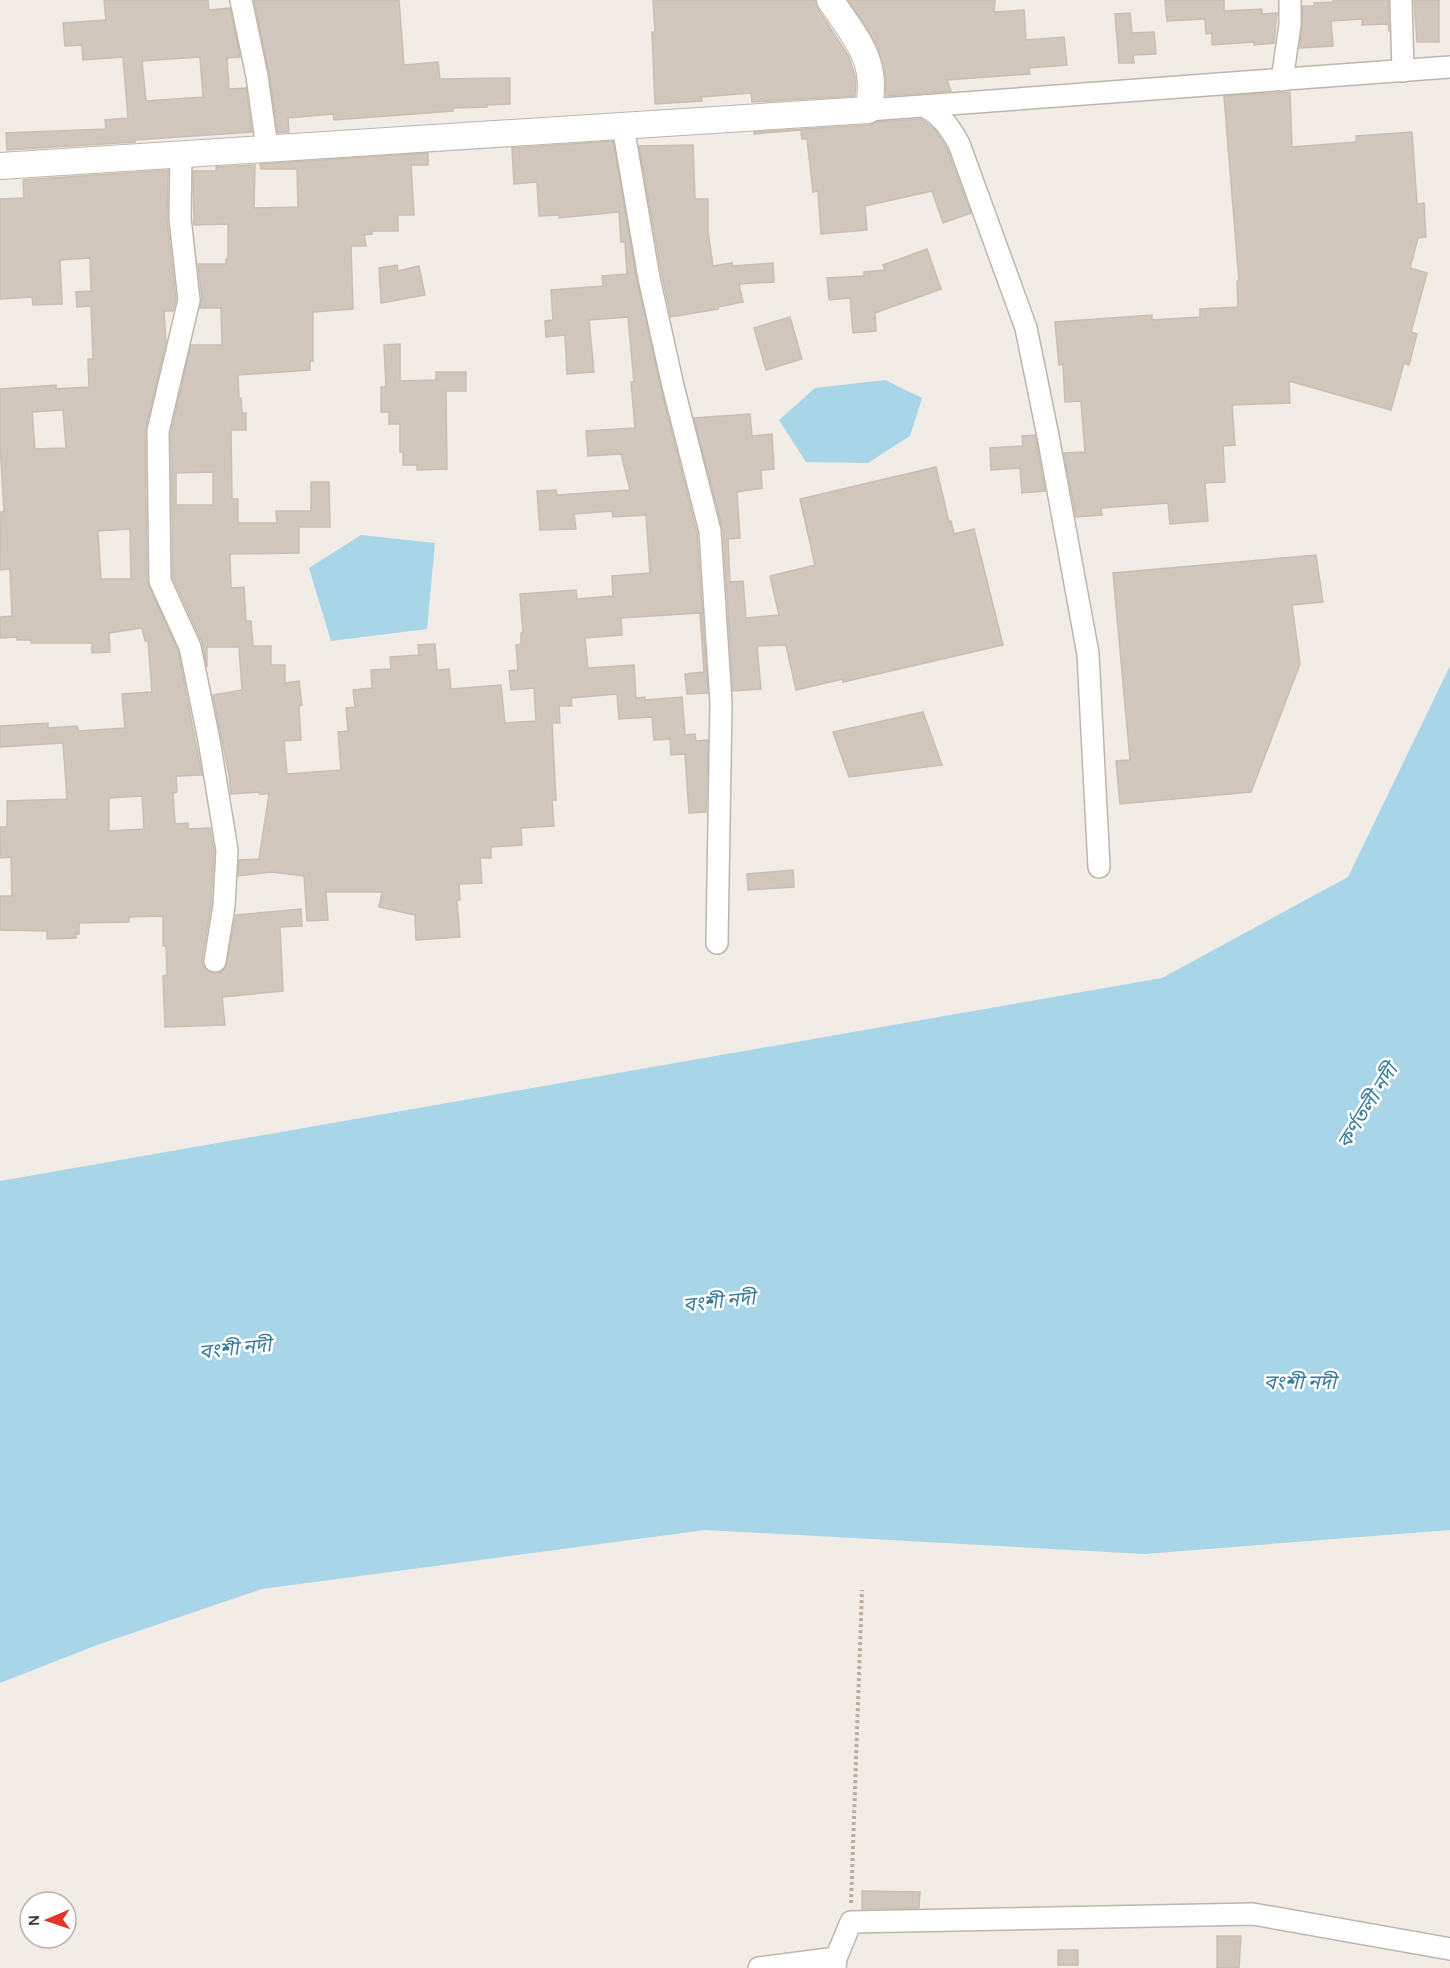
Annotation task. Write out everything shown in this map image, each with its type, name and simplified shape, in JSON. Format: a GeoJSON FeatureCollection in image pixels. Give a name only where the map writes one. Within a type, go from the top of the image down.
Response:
{"type":"FeatureCollection","features":[{"type":"Feature","properties":{"kind":"street"},"geometry":{"type":"LineString","coordinates":[[241,0],[257,76],[267,148]]}},
{"type":"Feature","properties":{"kind":"street"},"geometry":{"type":"LineString","coordinates":[[830,0],[865,52],[871,71],[872,94],[868,110]]}},
{"type":"Feature","properties":{"kind":"street"},"geometry":{"type":"LineString","coordinates":[[1282,80],[1290,25],[1290,0]]}},
{"type":"Feature","properties":{"kind":"street"},"geometry":{"type":"LineString","coordinates":[[1401,0],[1403,71]]}},
{"type":"Feature","properties":{"kind":"street"},"geometry":{"type":"LineString","coordinates":[[0,166],[868,110],[1450,67]]}},
{"type":"Feature","properties":{"kind":"street"},"geometry":{"type":"LineString","coordinates":[[924,106],[948,123],[959,144],[1026,328],[1089,654],[1099,867]]}},
{"type":"Feature","properties":{"kind":"street"},"geometry":{"type":"LineString","coordinates":[[623,126],[651,288],[710,531],[721,703],[717,943]]}},
{"type":"Feature","properties":{"kind":"street"},"geometry":{"type":"LineString","coordinates":[[181,154],[180,219],[189,300],[158,431],[160,580],[190,647],[209,740],[227,850],[224,906],[215,961]]}},
{"type":"Feature","properties":{"kind":"street"},"geometry":{"type":"LineString","coordinates":[[759,1968],[836,1963],[851,1922],[1253,1914],[1450,1949]]}},
{"type":"Feature","properties":{"kind":"path"},"geometry":{"type":"LineString","coordinates":[[851,1922],[862,1590]]}},
{"type":"Feature","properties":{"kind":"water"},"geometry":{"type":"Polygon","coordinates":[[[885,380],[922,398],[910,436],[868,463],[806,462],[779,420],[815,388],[885,380]]]}},
{"type":"Feature","properties":{"kind":"water"},"geometry":{"type":"Polygon","coordinates":[[[361,535],[435,543],[427,629],[331,641],[309,568],[361,535]]]}},
{"type":"Feature","properties":{"kind":"water"},"geometry":{"type":"Polygon","coordinates":[[[1450,666],[1450,1530],[1144,1554],[705,1530],[262,1589],[97,1645],[0,1683],[0,1181],[1162,978],[1348,877],[1450,666]]]}},
{"type":"Feature","properties":{"kind":"building"},"geometry":{"type":"Polygon","coordinates":[[[104,0],[208,0],[209,10],[230,8],[240,57],[227,58],[229,89],[246,88],[252,132],[7,150],[6,133],[106,129],[105,120],[128,118],[123,57],[83,60],[82,45],[65,46],[63,23],[106,20],[104,0]],[[200,57],[142,61],[146,101],[203,97],[200,57]]]}},
{"type":"Feature","properties":{"kind":"building"},"geometry":{"type":"Polygon","coordinates":[[[254,0],[399,0],[404,65],[438,62],[440,79],[510,78],[510,104],[453,108],[453,111],[334,120],[333,114],[288,118],[289,132],[278,133],[254,0]]]}},
{"type":"Feature","properties":{"kind":"building"},"geometry":{"type":"Polygon","coordinates":[[[653,0],[815,0],[818,9],[849,57],[856,79],[855,96],[752,102],[751,93],[701,97],[702,101],[655,104],[653,0]]]}},
{"type":"Feature","properties":{"kind":"building"},"geometry":{"type":"Polygon","coordinates":[[[848,0],[995,0],[994,12],[1024,10],[1026,40],[1064,37],[1067,65],[1029,68],[1030,74],[947,80],[951,91],[886,96],[885,75],[877,46],[848,0]]]}},
{"type":"Feature","properties":{"kind":"building"},"geometry":{"type":"Polygon","coordinates":[[[1165,0],[1224,0],[1224,11],[1262,9],[1262,14],[1277,13],[1274,43],[1212,45],[1212,33],[1206,34],[1205,19],[1167,21],[1165,0]]]}},
{"type":"Feature","properties":{"kind":"building"},"geometry":{"type":"Polygon","coordinates":[[[1333,0],[1388,0],[1389,32],[1388,24],[1362,25],[1362,19],[1331,21],[1333,46],[1300,48],[1303,6],[1314,6],[1314,3],[1333,2],[1333,0]]]}},
{"type":"Feature","properties":{"kind":"building"},"geometry":{"type":"Polygon","coordinates":[[[1414,0],[1439,0],[1439,42],[1417,42],[1414,0]]]}},
{"type":"Feature","properties":{"kind":"building"},"geometry":{"type":"Polygon","coordinates":[[[1130,13],[1132,33],[1154,32],[1156,54],[1133,55],[1134,63],[1119,63],[1115,14],[1130,13]]]}},
{"type":"Feature","properties":{"kind":"building"},"geometry":{"type":"Polygon","coordinates":[[[1290,92],[1292,147],[1356,142],[1356,136],[1412,132],[1417,204],[1424,203],[1426,237],[1418,238],[1410,268],[1427,273],[1411,332],[1417,334],[1409,365],[1404,363],[1391,410],[1289,381],[1290,403],[1232,405],[1235,445],[1223,446],[1225,482],[1205,483],[1208,521],[1170,524],[1168,503],[1101,508],[1102,515],[1076,517],[1064,453],[1085,452],[1081,401],[1065,402],[1063,364],[1059,365],[1055,322],[1152,315],[1152,320],[1200,317],[1200,309],[1238,307],[1237,281],[1239,281],[1224,96],[1290,92]]]}},
{"type":"Feature","properties":{"kind":"building"},"geometry":{"type":"Polygon","coordinates":[[[921,119],[935,130],[947,149],[971,213],[943,223],[932,191],[865,206],[867,230],[821,234],[818,191],[813,192],[807,139],[802,139],[801,130],[754,134],[754,132],[869,125],[876,122],[921,119]]]}},
{"type":"Feature","properties":{"kind":"building"},"geometry":{"type":"Polygon","coordinates":[[[613,141],[637,281],[697,533],[708,693],[687,694],[685,674],[704,672],[700,613],[621,618],[622,635],[585,638],[588,668],[634,665],[636,698],[645,697],[645,700],[682,697],[685,735],[695,734],[696,741],[708,740],[706,812],[689,813],[685,754],[671,755],[670,739],[654,740],[652,717],[619,719],[617,694],[571,698],[572,706],[559,706],[560,723],[552,723],[556,800],[552,800],[554,826],[521,828],[522,845],[491,847],[491,858],[480,858],[482,883],[459,884],[460,900],[457,900],[460,937],[416,940],[415,915],[379,907],[382,892],[326,892],[328,920],[307,921],[304,876],[271,872],[238,876],[239,860],[259,859],[269,794],[259,794],[259,792],[231,794],[213,695],[242,690],[239,647],[207,647],[207,667],[202,642],[173,578],[171,432],[191,345],[222,345],[221,308],[200,308],[202,299],[198,264],[226,264],[226,259],[228,259],[228,224],[194,225],[193,171],[216,171],[216,167],[255,165],[254,208],[298,207],[297,169],[261,169],[260,164],[428,153],[428,165],[411,165],[414,215],[398,215],[398,231],[372,231],[372,234],[364,235],[366,246],[351,246],[353,309],[313,312],[313,361],[310,361],[310,370],[238,375],[242,413],[246,413],[246,430],[231,430],[232,499],[238,499],[238,523],[277,523],[276,511],[311,511],[311,482],[329,482],[330,527],[299,527],[299,553],[230,554],[231,588],[244,587],[246,621],[251,621],[253,646],[271,646],[271,665],[285,665],[285,683],[299,681],[302,705],[299,706],[301,740],[284,741],[287,774],[341,770],[338,732],[348,731],[346,708],[355,707],[353,690],[372,688],[371,670],[391,669],[390,657],[419,655],[418,645],[435,644],[437,670],[449,669],[451,689],[501,685],[505,723],[536,721],[534,688],[511,690],[509,671],[518,670],[516,645],[521,644],[521,633],[523,633],[520,594],[576,590],[577,599],[613,596],[612,576],[650,573],[646,515],[613,517],[612,511],[574,514],[576,529],[540,530],[537,491],[556,490],[557,495],[630,490],[621,454],[588,456],[586,431],[635,428],[631,382],[634,382],[628,317],[589,320],[594,372],[567,374],[565,335],[546,337],[545,321],[553,320],[551,290],[603,286],[602,276],[627,274],[625,242],[621,242],[619,212],[559,218],[559,215],[539,216],[537,182],[514,184],[512,148],[613,141]],[[213,472],[176,473],[176,505],[213,505],[213,472]]]}},
{"type":"Feature","properties":{"kind":"building"},"geometry":{"type":"Polygon","coordinates":[[[693,145],[695,199],[708,199],[708,231],[713,266],[732,263],[732,266],[773,263],[774,282],[739,284],[743,302],[671,317],[639,146],[693,145]]]}},
{"type":"Feature","properties":{"kind":"building"},"geometry":{"type":"Polygon","coordinates":[[[168,170],[167,219],[176,299],[173,311],[164,311],[166,342],[145,431],[147,581],[178,651],[202,775],[176,776],[177,792],[173,793],[175,824],[188,823],[188,829],[210,828],[214,851],[211,905],[203,966],[207,971],[219,973],[225,969],[236,915],[301,909],[302,926],[280,927],[283,991],[222,997],[225,1025],[165,1027],[163,976],[167,975],[166,946],[163,946],[163,916],[129,917],[129,922],[79,923],[79,934],[76,934],[76,938],[47,939],[47,931],[0,930],[0,896],[12,896],[11,857],[1,858],[0,839],[0,827],[6,827],[7,823],[7,801],[67,799],[63,743],[0,747],[0,726],[48,723],[48,728],[77,726],[78,731],[125,728],[122,694],[152,692],[148,641],[145,641],[142,628],[109,633],[110,652],[92,653],[92,643],[31,643],[31,640],[17,640],[17,637],[0,638],[0,617],[12,616],[10,569],[0,570],[1,512],[4,511],[0,444],[0,389],[56,385],[56,389],[89,387],[88,359],[93,359],[91,306],[77,307],[76,292],[91,291],[90,258],[60,260],[62,304],[33,305],[32,297],[0,299],[0,199],[24,198],[23,180],[168,170]],[[63,410],[32,412],[35,449],[66,448],[63,410]],[[130,529],[98,531],[101,579],[131,579],[130,529]],[[142,796],[109,798],[109,831],[144,829],[142,796]]]}},
{"type":"Feature","properties":{"kind":"building"},"geometry":{"type":"Polygon","coordinates":[[[927,249],[941,289],[875,313],[876,331],[853,333],[850,298],[829,300],[827,278],[864,276],[864,272],[885,270],[883,265],[927,249]]]}},
{"type":"Feature","properties":{"kind":"building"},"geometry":{"type":"Polygon","coordinates":[[[397,265],[398,271],[419,266],[425,295],[381,303],[379,268],[397,265]]]}},
{"type":"Feature","properties":{"kind":"building"},"geometry":{"type":"Polygon","coordinates":[[[790,317],[802,359],[766,370],[754,328],[790,317]]]}},
{"type":"Feature","properties":{"kind":"building"},"geometry":{"type":"Polygon","coordinates":[[[400,344],[400,381],[436,380],[436,372],[466,372],[466,391],[446,391],[447,469],[417,470],[417,465],[403,465],[403,452],[400,452],[400,424],[389,424],[389,412],[381,412],[381,387],[386,387],[384,345],[400,344]]]}},
{"type":"Feature","properties":{"kind":"building"},"geometry":{"type":"Polygon","coordinates":[[[750,414],[752,436],[772,434],[774,469],[761,470],[762,488],[737,492],[740,538],[728,539],[730,582],[743,581],[746,618],[779,615],[770,576],[815,565],[800,499],[936,467],[954,534],[974,529],[1003,645],[843,682],[843,679],[796,690],[786,645],[757,646],[761,689],[733,691],[723,530],[694,418],[750,414]]]}},
{"type":"Feature","properties":{"kind":"building"},"geometry":{"type":"Polygon","coordinates":[[[1035,435],[1045,491],[1022,493],[1020,468],[991,470],[990,448],[1023,446],[1022,436],[1035,435]]]}},
{"type":"Feature","properties":{"kind":"building"},"geometry":{"type":"Polygon","coordinates":[[[1316,555],[1323,602],[1292,605],[1300,664],[1251,792],[1120,804],[1116,761],[1130,760],[1113,573],[1316,555]]]}},
{"type":"Feature","properties":{"kind":"building"},"geometry":{"type":"Polygon","coordinates":[[[923,712],[942,765],[849,777],[833,732],[923,712]]]}},
{"type":"Feature","properties":{"kind":"building"},"geometry":{"type":"Polygon","coordinates":[[[793,870],[794,887],[748,890],[747,874],[793,870]]]}},
{"type":"Feature","properties":{"kind":"building"},"geometry":{"type":"Polygon","coordinates":[[[862,1891],[920,1892],[919,1908],[862,1909],[862,1891]]]}},
{"type":"Feature","properties":{"kind":"building"},"geometry":{"type":"Polygon","coordinates":[[[1217,1936],[1241,1936],[1239,1968],[1217,1968],[1217,1936]]]}},
{"type":"Feature","properties":{"kind":"building"},"geometry":{"type":"Polygon","coordinates":[[[1058,1950],[1078,1950],[1078,1965],[1058,1965],[1058,1950]]]}},
{"type":"Feature","properties":{"kind":"water label","name":"কর্ণতলী নদী"},"geometry":{"type":"Point","coordinates":[1367,1106]}},
{"type":"Feature","properties":{"kind":"water label","name":"বংশী নদী"},"geometry":{"type":"Point","coordinates":[719,1301]}},
{"type":"Feature","properties":{"kind":"water label","name":"বংশী নদী"},"geometry":{"type":"Point","coordinates":[235,1348]}},
{"type":"Feature","properties":{"kind":"water label","name":"বংশী নদী"},"geometry":{"type":"Point","coordinates":[1300,1382]}}]}
